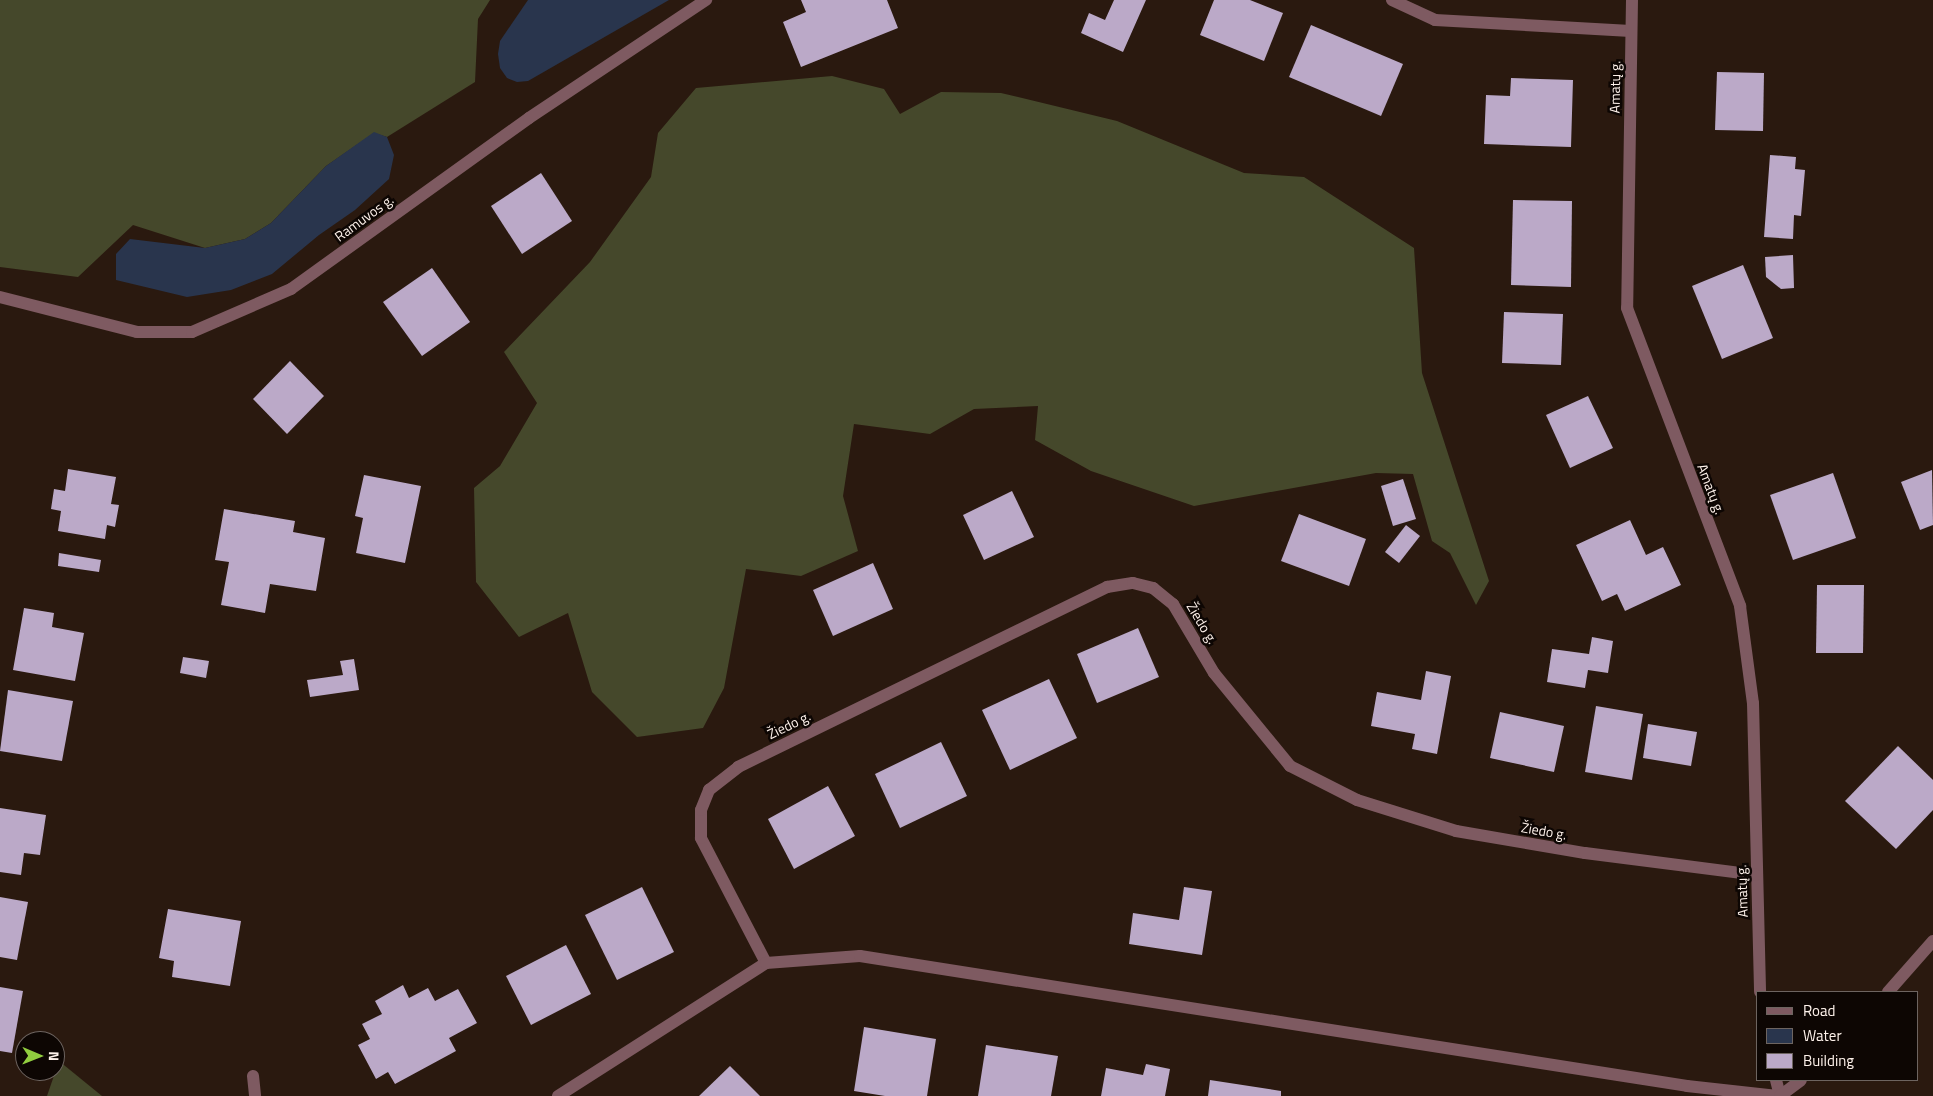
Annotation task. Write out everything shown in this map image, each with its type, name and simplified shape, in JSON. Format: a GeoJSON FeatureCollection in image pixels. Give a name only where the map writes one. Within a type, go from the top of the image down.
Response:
{"type":"FeatureCollection","features":[{"type":"Feature","properties":{"kind":"street","name":"Ramuvos g."},"geometry":{"type":"LineString","coordinates":[[0,297],[137,332],[192,332],[291,289],[529,118],[706,0]]}},
{"type":"Feature","properties":{"kind":"street"},"geometry":{"type":"LineString","coordinates":[[1392,0],[1435,20],[1631,31]]}},
{"type":"Feature","properties":{"kind":"street","name":"Amatų g."},"geometry":{"type":"LineString","coordinates":[[1632,0],[1627,308],[1740,606],[1753,703],[1760,991]]}},
{"type":"Feature","properties":{"kind":"street","name":"Žiedo g."},"geometry":{"type":"LineString","coordinates":[[766,963],[701,838],[701,810],[709,790],[738,767],[879,698],[1107,587],[1133,583],[1153,588],[1173,604],[1214,674],[1290,766],[1357,800],[1456,831],[1586,853],[1756,875]]}},
{"type":"Feature","properties":{"kind":"street"},"geometry":{"type":"LineString","coordinates":[[1889,991],[1933,941]]}},
{"type":"Feature","properties":{"kind":"street"},"geometry":{"type":"LineString","coordinates":[[558,1096],[766,963],[860,956],[1677,1084],[1779,1096],[1800,1081]]}},
{"type":"Feature","properties":{"kind":"street"},"geometry":{"type":"LineString","coordinates":[[253,1076],[255,1096]]}},
{"type":"Feature","properties":{"kind":"street"},"geometry":{"type":"LineString","coordinates":[[1776,1081],[1779,1096]]}},
{"type":"Feature","properties":{"kind":"green space"},"geometry":{"type":"Polygon","coordinates":[[[0,0],[490,0],[478,19],[475,82],[387,137],[374,133],[326,166],[271,223],[245,239],[205,248],[133,225],[78,277],[0,267],[0,0]]]}},
{"type":"Feature","properties":{"kind":"green space"},"geometry":{"type":"Polygon","coordinates":[[[832,76],[884,89],[900,114],[941,92],[1001,93],[1117,121],[1244,173],[1304,177],[1414,248],[1422,373],[1489,581],[1476,605],[1450,553],[1432,541],[1413,474],[1376,473],[1194,506],[1091,471],[1035,440],[1038,406],[974,409],[930,434],[854,424],[843,496],[858,551],[801,576],[746,569],[724,688],[703,728],[637,737],[592,692],[568,613],[519,637],[476,582],[474,488],[500,466],[537,403],[504,352],[590,262],[651,177],[658,133],[696,88],[832,76]]]}},
{"type":"Feature","properties":{"kind":"green space"},"geometry":{"type":"Polygon","coordinates":[[[65,1066],[102,1096],[47,1096],[52,1081],[65,1081],[65,1066]]]}},
{"type":"Feature","properties":{"kind":"water"},"geometry":{"type":"Polygon","coordinates":[[[528,0],[669,0],[528,81],[517,82],[507,78],[500,68],[498,54],[500,41],[528,0]]]}},
{"type":"Feature","properties":{"kind":"water"},"geometry":{"type":"Polygon","coordinates":[[[374,132],[387,137],[394,155],[389,179],[355,210],[319,235],[272,274],[231,290],[187,297],[116,280],[116,254],[130,239],[205,248],[245,239],[271,223],[326,166],[374,132]]]}},
{"type":"Feature","properties":{"kind":"building"},"geometry":{"type":"Polygon","coordinates":[[[801,0],[887,0],[898,28],[801,67],[783,22],[806,12],[801,0]]]}},
{"type":"Feature","properties":{"kind":"building"},"geometry":{"type":"Polygon","coordinates":[[[1114,0],[1146,0],[1123,52],[1081,33],[1089,13],[1105,20],[1114,0]]]}},
{"type":"Feature","properties":{"kind":"building"},"geometry":{"type":"Polygon","coordinates":[[[1214,0],[1250,0],[1283,13],[1264,61],[1200,35],[1214,0]]]}},
{"type":"Feature","properties":{"kind":"building"},"geometry":{"type":"Polygon","coordinates":[[[1311,25],[1403,64],[1381,116],[1289,77],[1311,25]]]}},
{"type":"Feature","properties":{"kind":"building"},"geometry":{"type":"Polygon","coordinates":[[[1717,72],[1764,73],[1763,131],[1715,130],[1717,72]]]}},
{"type":"Feature","properties":{"kind":"building"},"geometry":{"type":"Polygon","coordinates":[[[1511,78],[1573,80],[1571,147],[1484,144],[1486,95],[1510,96],[1511,78]]]}},
{"type":"Feature","properties":{"kind":"building"},"geometry":{"type":"Polygon","coordinates":[[[1770,155],[1796,157],[1795,169],[1805,170],[1801,216],[1794,215],[1793,239],[1764,237],[1770,155]]]}},
{"type":"Feature","properties":{"kind":"building"},"geometry":{"type":"Polygon","coordinates":[[[541,173],[572,221],[522,254],[491,206],[541,173]]]}},
{"type":"Feature","properties":{"kind":"building"},"geometry":{"type":"Polygon","coordinates":[[[1513,200],[1572,201],[1571,287],[1511,285],[1513,200]]]}},
{"type":"Feature","properties":{"kind":"building"},"geometry":{"type":"Polygon","coordinates":[[[1793,255],[1794,288],[1781,289],[1766,277],[1765,257],[1793,255]]]}},
{"type":"Feature","properties":{"kind":"building"},"geometry":{"type":"Polygon","coordinates":[[[1743,265],[1773,338],[1722,359],[1692,286],[1743,265]]]}},
{"type":"Feature","properties":{"kind":"building"},"geometry":{"type":"Polygon","coordinates":[[[432,268],[470,322],[422,356],[383,302],[432,268]]]}},
{"type":"Feature","properties":{"kind":"building"},"geometry":{"type":"Polygon","coordinates":[[[1504,312],[1563,314],[1561,365],[1502,363],[1504,312]]]}},
{"type":"Feature","properties":{"kind":"building"},"geometry":{"type":"Polygon","coordinates":[[[290,361],[324,396],[287,434],[253,399],[290,361]]]}},
{"type":"Feature","properties":{"kind":"building"},"geometry":{"type":"Polygon","coordinates":[[[1588,396],[1613,448],[1570,468],[1546,415],[1588,396]]]}},
{"type":"Feature","properties":{"kind":"building"},"geometry":{"type":"Polygon","coordinates":[[[68,469],[116,477],[111,504],[119,505],[115,527],[107,525],[105,539],[58,531],[61,511],[51,509],[54,489],[65,491],[68,469]]]}},
{"type":"Feature","properties":{"kind":"building"},"geometry":{"type":"Polygon","coordinates":[[[1932,470],[1933,525],[1920,530],[1901,482],[1932,470]]]}},
{"type":"Feature","properties":{"kind":"building"},"geometry":{"type":"Polygon","coordinates":[[[1833,473],[1856,538],[1793,560],[1770,495],[1833,473]]]}},
{"type":"Feature","properties":{"kind":"building"},"geometry":{"type":"Polygon","coordinates":[[[364,475],[421,486],[405,563],[356,553],[363,518],[355,516],[364,475]]]}},
{"type":"Feature","properties":{"kind":"building"},"geometry":{"type":"Polygon","coordinates":[[[1403,479],[1416,519],[1393,526],[1381,486],[1403,479]]]}},
{"type":"Feature","properties":{"kind":"building"},"geometry":{"type":"Polygon","coordinates":[[[1012,491],[1034,537],[984,560],[963,515],[1012,491]]]}},
{"type":"Feature","properties":{"kind":"building"},"geometry":{"type":"Polygon","coordinates":[[[224,509],[295,521],[293,532],[325,538],[316,591],[270,584],[265,613],[221,605],[229,562],[215,560],[224,509]]]}},
{"type":"Feature","properties":{"kind":"building"},"geometry":{"type":"Polygon","coordinates":[[[1299,514],[1366,539],[1349,586],[1281,561],[1299,514]]]}},
{"type":"Feature","properties":{"kind":"building"},"geometry":{"type":"Polygon","coordinates":[[[1630,520],[1646,555],[1663,547],[1681,585],[1625,611],[1617,594],[1602,601],[1576,545],[1630,520]]]}},
{"type":"Feature","properties":{"kind":"building"},"geometry":{"type":"Polygon","coordinates":[[[1406,525],[1420,536],[1399,563],[1385,552],[1406,525]]]}},
{"type":"Feature","properties":{"kind":"building"},"geometry":{"type":"Polygon","coordinates":[[[59,553],[101,560],[99,572],[58,566],[59,553]]]}},
{"type":"Feature","properties":{"kind":"building"},"geometry":{"type":"Polygon","coordinates":[[[873,563],[893,609],[833,636],[813,590],[873,563]]]}},
{"type":"Feature","properties":{"kind":"building"},"geometry":{"type":"Polygon","coordinates":[[[1817,585],[1864,585],[1863,653],[1816,653],[1817,585]]]}},
{"type":"Feature","properties":{"kind":"building"},"geometry":{"type":"Polygon","coordinates":[[[24,608],[54,613],[52,627],[84,633],[75,681],[13,670],[24,608]]]}},
{"type":"Feature","properties":{"kind":"building"},"geometry":{"type":"Polygon","coordinates":[[[1138,628],[1159,677],[1097,703],[1077,654],[1138,628]]]}},
{"type":"Feature","properties":{"kind":"building"},"geometry":{"type":"Polygon","coordinates":[[[1592,637],[1613,641],[1608,673],[1588,670],[1585,688],[1547,682],[1552,649],[1589,654],[1592,637]]]}},
{"type":"Feature","properties":{"kind":"building"},"geometry":{"type":"Polygon","coordinates":[[[183,657],[209,661],[206,678],[180,673],[183,657]]]}},
{"type":"Feature","properties":{"kind":"building"},"geometry":{"type":"Polygon","coordinates":[[[354,659],[359,690],[310,697],[307,680],[343,675],[340,661],[354,659]]]}},
{"type":"Feature","properties":{"kind":"building"},"geometry":{"type":"Polygon","coordinates":[[[1426,671],[1451,676],[1437,754],[1412,749],[1415,734],[1371,726],[1377,692],[1421,700],[1426,671]]]}},
{"type":"Feature","properties":{"kind":"building"},"geometry":{"type":"Polygon","coordinates":[[[1049,679],[1077,738],[1010,770],[982,710],[1049,679]]]}},
{"type":"Feature","properties":{"kind":"building"},"geometry":{"type":"Polygon","coordinates":[[[8,690],[73,701],[62,761],[0,751],[8,690]]]}},
{"type":"Feature","properties":{"kind":"building"},"geometry":{"type":"Polygon","coordinates":[[[1596,706],[1643,714],[1632,780],[1585,772],[1596,706]]]}},
{"type":"Feature","properties":{"kind":"building"},"geometry":{"type":"Polygon","coordinates":[[[1500,712],[1564,726],[1554,772],[1490,758],[1500,712]]]}},
{"type":"Feature","properties":{"kind":"building"},"geometry":{"type":"Polygon","coordinates":[[[1648,724],[1697,732],[1691,766],[1643,758],[1648,724]]]}},
{"type":"Feature","properties":{"kind":"building"},"geometry":{"type":"Polygon","coordinates":[[[941,742],[967,796],[900,828],[875,774],[941,742]]]}},
{"type":"Feature","properties":{"kind":"building"},"geometry":{"type":"Polygon","coordinates":[[[1898,746],[1933,780],[1933,810],[1896,849],[1845,801],[1898,746]]]}},
{"type":"Feature","properties":{"kind":"building"},"geometry":{"type":"Polygon","coordinates":[[[828,786],[855,836],[794,869],[768,819],[828,786]]]}},
{"type":"Feature","properties":{"kind":"building"},"geometry":{"type":"Polygon","coordinates":[[[0,808],[46,815],[40,855],[24,853],[21,875],[0,872],[0,808]]]}},
{"type":"Feature","properties":{"kind":"building"},"geometry":{"type":"Polygon","coordinates":[[[642,887],[674,952],[617,980],[585,915],[642,887]]]}},
{"type":"Feature","properties":{"kind":"building"},"geometry":{"type":"Polygon","coordinates":[[[1184,887],[1212,891],[1202,955],[1129,944],[1133,913],[1179,920],[1184,887]]]}},
{"type":"Feature","properties":{"kind":"building"},"geometry":{"type":"Polygon","coordinates":[[[0,897],[28,902],[17,960],[0,957],[0,897]]]}},
{"type":"Feature","properties":{"kind":"building"},"geometry":{"type":"Polygon","coordinates":[[[168,909],[241,921],[230,986],[172,977],[174,961],[159,958],[168,909]]]}},
{"type":"Feature","properties":{"kind":"building"},"geometry":{"type":"Polygon","coordinates":[[[566,945],[591,994],[531,1025],[506,976],[566,945]]]}},
{"type":"Feature","properties":{"kind":"building"},"geometry":{"type":"Polygon","coordinates":[[[403,985],[409,998],[428,988],[435,1001],[458,989],[477,1023],[449,1038],[456,1051],[395,1084],[388,1072],[376,1079],[358,1045],[370,1039],[362,1024],[382,1014],[375,1001],[403,985]]]}},
{"type":"Feature","properties":{"kind":"building"},"geometry":{"type":"Polygon","coordinates":[[[0,987],[23,991],[12,1053],[0,1051],[0,987]]]}},
{"type":"Feature","properties":{"kind":"building"},"geometry":{"type":"Polygon","coordinates":[[[864,1027],[936,1039],[927,1096],[885,1096],[854,1091],[864,1027]]]}},
{"type":"Feature","properties":{"kind":"building"},"geometry":{"type":"Polygon","coordinates":[[[986,1045],[1058,1056],[1051,1096],[978,1096],[986,1045]]]}},
{"type":"Feature","properties":{"kind":"building"},"geometry":{"type":"Polygon","coordinates":[[[1146,1064],[1170,1069],[1165,1096],[1101,1096],[1106,1068],[1143,1075],[1146,1064]]]}},
{"type":"Feature","properties":{"kind":"building"},"geometry":{"type":"Polygon","coordinates":[[[730,1066],[760,1096],[699,1096],[730,1066]]]}},
{"type":"Feature","properties":{"kind":"building"},"geometry":{"type":"Polygon","coordinates":[[[1210,1080],[1281,1091],[1281,1096],[1208,1096],[1210,1080]]]}}]}
